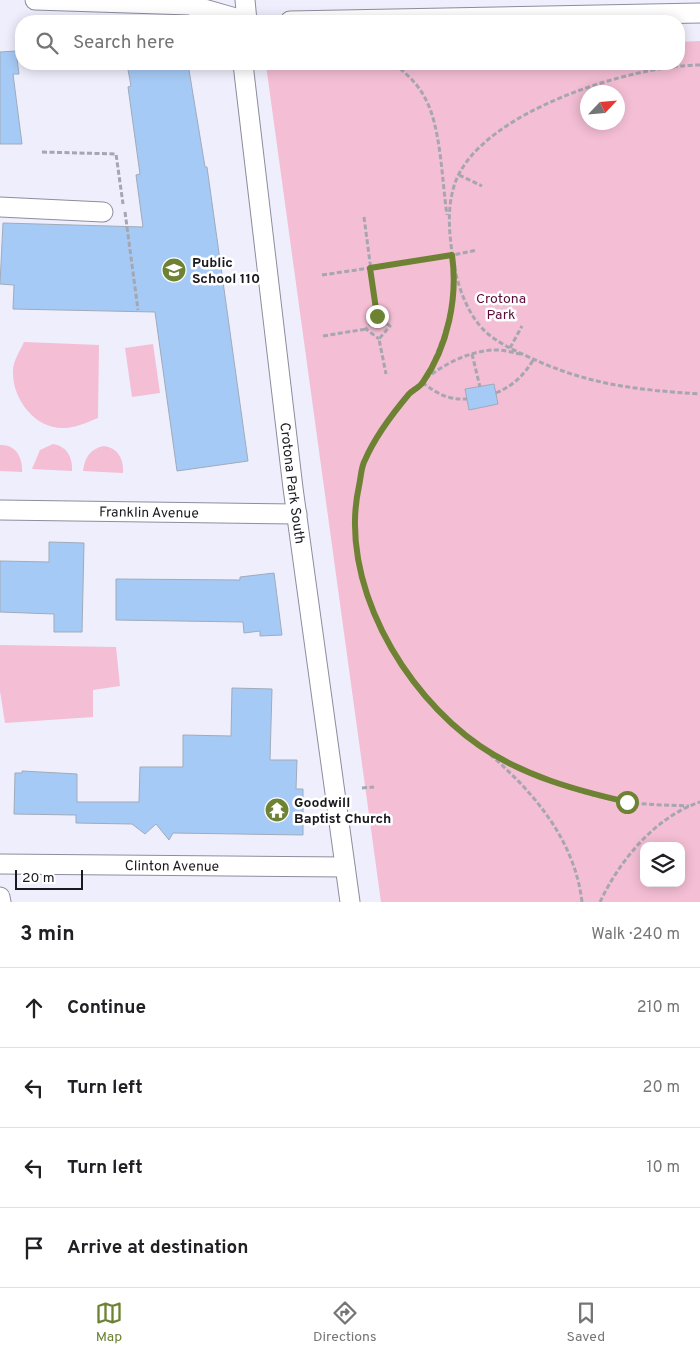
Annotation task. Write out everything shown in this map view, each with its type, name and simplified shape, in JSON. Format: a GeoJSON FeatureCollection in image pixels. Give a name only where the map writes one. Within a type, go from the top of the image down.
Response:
{"type":"FeatureCollection","features":[{"type":"Feature","properties":{"kind":"street"},"geometry":{"type":"LineString","coordinates":[[35,0],[190,5],[225,15]]}},
{"type":"Feature","properties":{"kind":"street"},"geometry":{"type":"LineString","coordinates":[[245,0],[246,15]]}},
{"type":"Feature","properties":{"kind":"street"},"geometry":{"type":"LineString","coordinates":[[598,15],[700,13]]}},
{"type":"Feature","properties":{"kind":"street","name":"Crotona Park South"},"geometry":{"type":"LineString","coordinates":[[244,70],[297,514],[350,902]]}},
{"type":"Feature","properties":{"kind":"street"},"geometry":{"type":"LineString","coordinates":[[0,207],[103,212]]}},
{"type":"Feature","properties":{"kind":"street","name":"Franklin Avenue"},"geometry":{"type":"LineString","coordinates":[[0,510],[297,514]]}},
{"type":"Feature","properties":{"kind":"street","name":"Clinton Avenue"},"geometry":{"type":"LineString","coordinates":[[0,864],[345,867]]}},
{"type":"Feature","properties":{"kind":"street"},"geometry":{"type":"LineString","coordinates":[[0,897],[1,902]]}},
{"type":"Feature","properties":{"kind":"path"},"geometry":{"type":"LineString","coordinates":[[685,66],[700,65]]}},
{"type":"Feature","properties":{"kind":"path"},"geometry":{"type":"LineString","coordinates":[[402,70],[409,76],[425,98],[435,125],[454,272],[454,296],[448,327],[423,383]]}},
{"type":"Feature","properties":{"kind":"path"},"geometry":{"type":"LineString","coordinates":[[447,218],[455,182],[471,156],[507,126],[543,105],[616,77],[646,70]]}},
{"type":"Feature","properties":{"kind":"path"},"geometry":{"type":"LineString","coordinates":[[459,175],[482,186]]}},
{"type":"Feature","properties":{"kind":"path"},"geometry":{"type":"LineString","coordinates":[[364,217],[377,316],[390,326],[379,339]]}},
{"type":"Feature","properties":{"kind":"path"},"geometry":{"type":"LineString","coordinates":[[322,275],[477,250]]}},
{"type":"Feature","properties":{"kind":"path"},"geometry":{"type":"LineString","coordinates":[[454,272],[469,309],[490,336],[520,354]]}},
{"type":"Feature","properties":{"kind":"path"},"geometry":{"type":"LineString","coordinates":[[137,298],[138,310]]}},
{"type":"Feature","properties":{"kind":"path"},"geometry":{"type":"LineString","coordinates":[[323,336],[366,329],[377,316]]}},
{"type":"Feature","properties":{"kind":"path"},"geometry":{"type":"LineString","coordinates":[[510,348],[522,326]]}},
{"type":"Feature","properties":{"kind":"path"},"geometry":{"type":"LineString","coordinates":[[366,329],[379,339],[386,374]]}},
{"type":"Feature","properties":{"kind":"path"},"geometry":{"type":"LineString","coordinates":[[582,902],[573,867],[560,837],[540,804],[519,781],[443,716],[408,674],[384,634],[366,595],[356,552],[354,509],[364,461],[385,426],[410,393],[443,367],[472,354],[498,350],[520,354],[574,376],[616,387],[700,394]]}},
{"type":"Feature","properties":{"kind":"path"},"geometry":{"type":"LineString","coordinates":[[472,354],[480,387]]}},
{"type":"Feature","properties":{"kind":"path"},"geometry":{"type":"LineString","coordinates":[[496,394],[512,386],[534,359]]}},
{"type":"Feature","properties":{"kind":"path"},"geometry":{"type":"LineString","coordinates":[[423,383],[437,393],[452,400],[467,399]]}},
{"type":"Feature","properties":{"kind":"path"},"geometry":{"type":"LineString","coordinates":[[479,746],[540,778],[579,790],[627,802],[689,806]]}},
{"type":"Feature","properties":{"kind":"path"},"geometry":{"type":"LineString","coordinates":[[362,788],[374,787]]}},
{"type":"Feature","properties":{"kind":"path"},"geometry":{"type":"LineString","coordinates":[[600,902],[610,881],[629,855],[652,831],[689,806],[700,802]]}},
{"type":"Feature","properties":{"kind":"green space","name":"Crotona Park"},"geometry":{"type":"Polygon","coordinates":[[[700,41],[700,902],[381,902],[267,70],[685,70],[685,42],[700,41]]]}},
{"type":"Feature","properties":{"kind":"green space"},"geometry":{"type":"Polygon","coordinates":[[[24,342],[99,345],[98,418],[73,427],[53,427],[35,418],[27,410],[16,392],[13,371],[15,360],[24,342]]]}},
{"type":"Feature","properties":{"kind":"green space"},"geometry":{"type":"Polygon","coordinates":[[[153,344],[160,393],[132,397],[125,348],[153,344]]]}},
{"type":"Feature","properties":{"kind":"green space"},"geometry":{"type":"Polygon","coordinates":[[[53,444],[62,447],[68,453],[72,471],[32,469],[40,450],[53,444]]]}},
{"type":"Feature","properties":{"kind":"green space"},"geometry":{"type":"Polygon","coordinates":[[[0,445],[6,445],[14,449],[20,457],[22,472],[0,471],[0,445]]]}},
{"type":"Feature","properties":{"kind":"green space"},"geometry":{"type":"Polygon","coordinates":[[[104,446],[113,449],[119,455],[123,473],[83,471],[89,454],[95,449],[104,446]]]}},
{"type":"Feature","properties":{"kind":"green space"},"geometry":{"type":"Polygon","coordinates":[[[0,645],[116,647],[120,686],[93,690],[93,717],[5,723],[0,691],[0,645]]]}},
{"type":"Feature","properties":{"kind":"building"},"geometry":{"type":"Polygon","coordinates":[[[15,51],[15,70],[18,70],[19,74],[13,74],[22,144],[0,144],[0,52],[15,51]]]}},
{"type":"Feature","properties":{"kind":"building"},"geometry":{"type":"Polygon","coordinates":[[[128,70],[189,70],[205,167],[207,167],[248,461],[177,471],[155,312],[13,309],[14,285],[0,284],[3,223],[143,227],[136,175],[140,174],[128,87],[131,86],[128,70]]]}},
{"type":"Feature","properties":{"kind":"building"},"geometry":{"type":"Polygon","coordinates":[[[494,384],[498,404],[469,410],[465,389],[494,384]]]}},
{"type":"Feature","properties":{"kind":"building"},"geometry":{"type":"Polygon","coordinates":[[[49,542],[84,543],[82,632],[54,632],[54,614],[0,612],[0,561],[49,562],[49,542]]]}},
{"type":"Feature","properties":{"kind":"building"},"geometry":{"type":"Polygon","coordinates":[[[274,573],[282,635],[260,636],[260,631],[244,633],[243,622],[116,620],[116,579],[240,580],[240,577],[274,573]]]}},
{"type":"Feature","properties":{"kind":"building"},"geometry":{"type":"Polygon","coordinates":[[[232,688],[272,689],[270,760],[297,760],[296,789],[303,789],[303,835],[173,833],[169,840],[156,824],[145,834],[132,824],[76,823],[76,815],[14,814],[15,773],[22,773],[22,771],[77,774],[77,802],[139,802],[140,767],[183,767],[183,735],[231,736],[232,688]]]}},
{"type":"Feature","properties":{"kind":"place","name":"Public School 110"},"geometry":{"type":"Point","coordinates":[174,270]}},
{"type":"Feature","properties":{"kind":"place","name":"Goodwill Baptist Church"},"geometry":{"type":"Point","coordinates":[277,810]}},
{"type":"Feature","properties":{"kind":"route"},"geometry":{"type":"LineString","coordinates":[[377,316],[370,268],[452,255],[454,296],[448,327],[440,349],[423,383],[410,393],[385,426],[364,461],[354,509],[356,552],[366,595],[384,634],[408,674],[443,716],[479,746],[540,778],[570,788],[627,802]]}}]}
